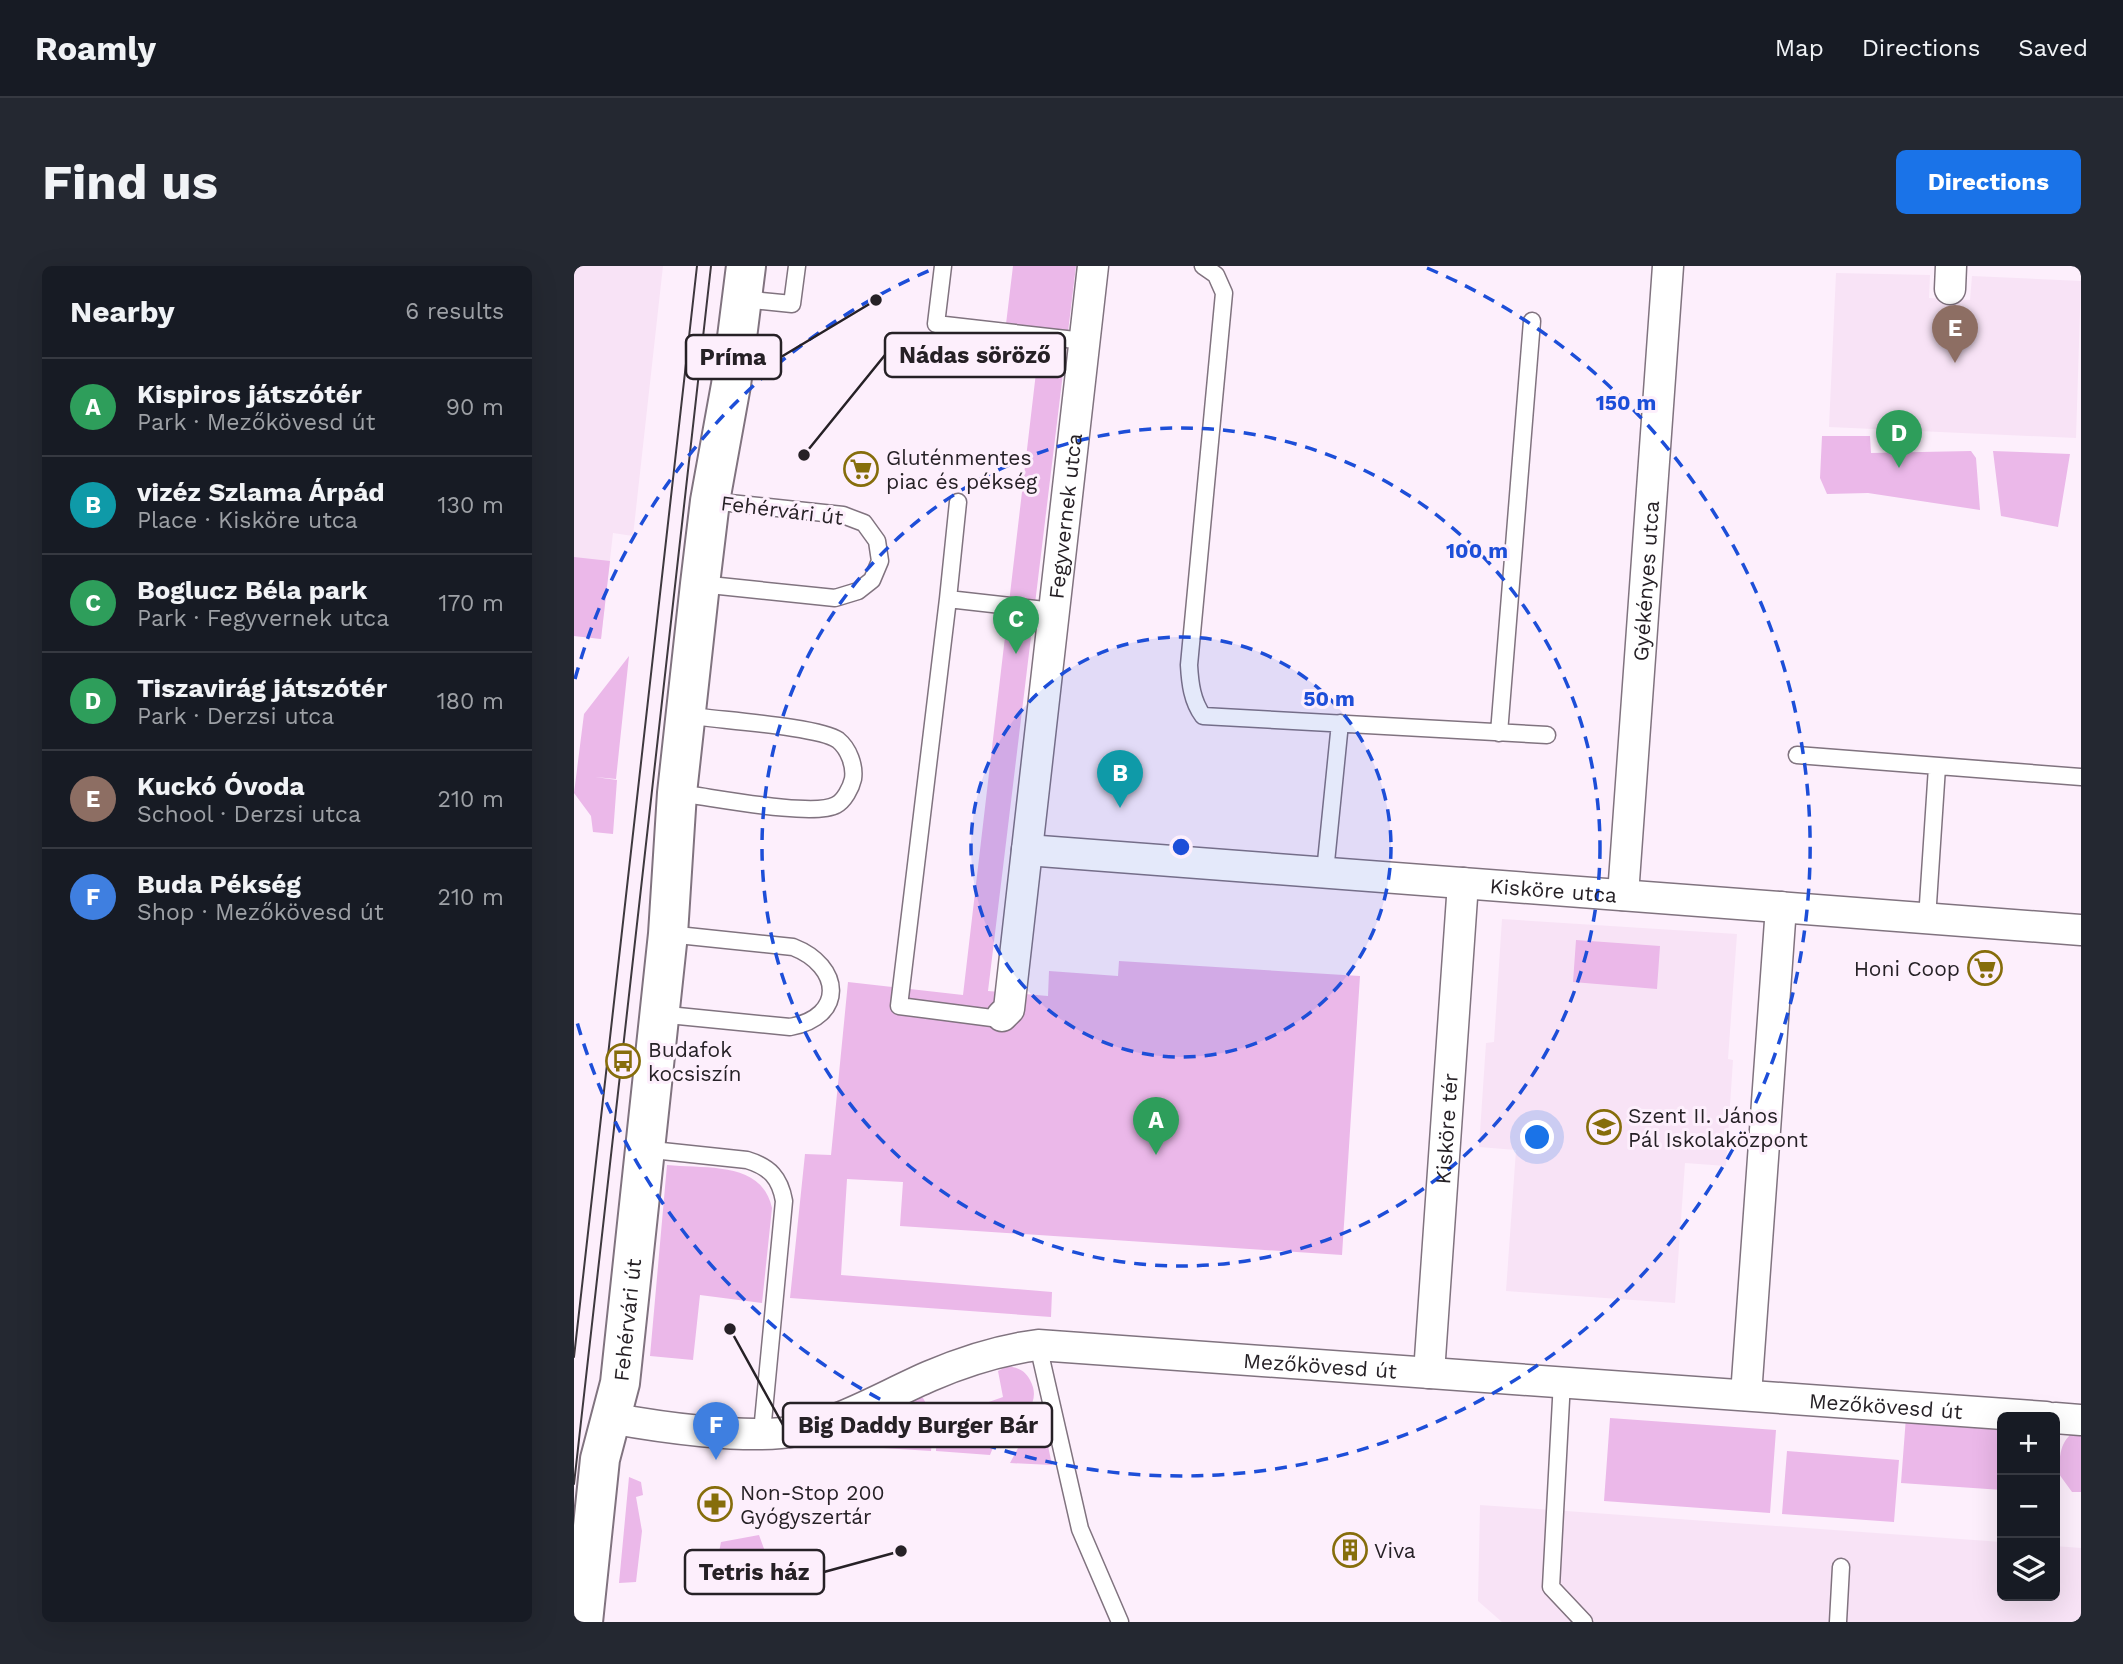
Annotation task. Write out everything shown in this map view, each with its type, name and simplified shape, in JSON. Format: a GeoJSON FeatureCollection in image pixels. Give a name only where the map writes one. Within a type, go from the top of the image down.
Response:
{"type":"FeatureCollection","features":[{"type":"Feature","properties":{"kind":"street","name":"Fegyvernek utca"},"geometry":{"type":"LineString","coordinates":[[1002,1016],[1009,1009],[1093,266]]}},
{"type":"Feature","properties":{"kind":"street","name":"Gyékényes utca"},"geometry":{"type":"LineString","coordinates":[[1623,895],[1668,266]]}},
{"type":"Feature","properties":{"kind":"street","name":"Fehérvári út"},"geometry":{"type":"LineString","coordinates":[[583,1622],[591,1529],[610,1418],[620,1383],[668,934],[685,715],[710,500],[744,282]]}},
{"type":"Feature","properties":{"kind":"street","name":"Kisköre utca"},"geometry":{"type":"LineString","coordinates":[[1027,850],[2081,930]]}},
{"type":"Feature","properties":{"kind":"street","name":"Kisköre tér"},"geometry":{"type":"LineString","coordinates":[[1429,1373],[1462,883]]}},
{"type":"Feature","properties":{"kind":"street"},"geometry":{"type":"LineString","coordinates":[[1746,1395],[1781,907]]}},
{"type":"Feature","properties":{"kind":"street","name":"Mezőkövesd út"},"geometry":{"type":"LineString","coordinates":[[610,1418],[705,1431],[794,1431],[832,1420],[931,1376],[990,1354],[1038,1345],[1997,1413]]}},
{"type":"Feature","properties":{"kind":"street"},"geometry":{"type":"LineString","coordinates":[[2060,1418],[2081,1420]]}},
{"type":"Feature","properties":{"kind":"lane"},"geometry":{"type":"LineString","coordinates":[[744,282],[792,304],[797,266]]}},
{"type":"Feature","properties":{"kind":"lane"},"geometry":{"type":"LineString","coordinates":[[943,266],[936,324],[1084,341]]}},
{"type":"Feature","properties":{"kind":"lane"},"geometry":{"type":"LineString","coordinates":[[1203,266],[1216,275],[1224,293],[1189,665],[1193,696],[1203,716],[1547,736]]}},
{"type":"Feature","properties":{"kind":"lane"},"geometry":{"type":"LineString","coordinates":[[1499,733],[1532,321]]}},
{"type":"Feature","properties":{"kind":"lane","name":"Fehérvári út"},"geometry":{"type":"LineString","coordinates":[[700,583],[835,597],[858,592],[872,580],[880,561],[877,541],[864,523],[843,514],[710,500]]}},
{"type":"Feature","properties":{"kind":"lane"},"geometry":{"type":"LineString","coordinates":[[958,502],[899,1006],[992,1018],[1002,1016]]}},
{"type":"Feature","properties":{"kind":"lane"},"geometry":{"type":"LineString","coordinates":[[948,599],[1054,611]]}},
{"type":"Feature","properties":{"kind":"lane"},"geometry":{"type":"LineString","coordinates":[[677,793],[811,810],[836,805],[848,793],[853,777],[850,756],[838,740],[816,733],[685,715]]}},
{"type":"Feature","properties":{"kind":"lane"},"geometry":{"type":"LineString","coordinates":[[1325,872],[1340,723]]}},
{"type":"Feature","properties":{"kind":"lane"},"geometry":{"type":"LineString","coordinates":[[1797,755],[2081,776]]}},
{"type":"Feature","properties":{"kind":"lane"},"geometry":{"type":"LineString","coordinates":[[1927,919],[1937,767]]}},
{"type":"Feature","properties":{"kind":"lane"},"geometry":{"type":"LineString","coordinates":[[658,1014],[790,1027],[808,1024],[826,1007],[831,990],[826,970],[812,954],[793,947],[668,934]]}},
{"type":"Feature","properties":{"kind":"lane"},"geometry":{"type":"LineString","coordinates":[[643,1149],[747,1160],[774,1174],[782,1188],[784,1201],[762,1432]]}},
{"type":"Feature","properties":{"kind":"lane"},"geometry":{"type":"LineString","coordinates":[[1038,1345],[1080,1529],[1120,1622]]}},
{"type":"Feature","properties":{"kind":"lane"},"geometry":{"type":"LineString","coordinates":[[1562,1381],[1551,1587],[1584,1622]]}},
{"type":"Feature","properties":{"kind":"lane"},"geometry":{"type":"LineString","coordinates":[[1838,1622],[1841,1567]]}},
{"type":"Feature","properties":{"kind":"shaded area"},"geometry":{"type":"Polygon","coordinates":[[[574,266],[663,266],[633,536],[613,533],[601,639],[574,636],[574,266]]]}},
{"type":"Feature","properties":{"kind":"shaded area"},"geometry":{"type":"Polygon","coordinates":[[[1013,266],[1076,266],[988,991],[1048,996],[1049,971],[1118,976],[1119,961],[1360,976],[1342,1255],[900,1226],[903,1182],[847,1179],[841,1275],[1052,1292],[1051,1317],[790,1298],[805,1154],[831,1155],[848,982],[963,995],[1039,347],[936,335],[939,317],[1006,324],[1013,266]]]}},
{"type":"Feature","properties":{"kind":"shaded area"},"geometry":{"type":"Polygon","coordinates":[[[1836,273],[1930,275],[1929,298],[1970,300],[1972,276],[2081,281],[2076,438],[1829,427],[1836,273]]]}},
{"type":"Feature","properties":{"kind":"shaded area"},"geometry":{"type":"Polygon","coordinates":[[[1822,436],[1870,436],[1871,453],[1971,451],[1976,458],[1980,510],[1868,493],[1827,494],[1820,478],[1822,436]]]}},
{"type":"Feature","properties":{"kind":"shaded area"},"geometry":{"type":"Polygon","coordinates":[[[1993,451],[2070,454],[2058,527],[2001,516],[1993,451]]]}},
{"type":"Feature","properties":{"kind":"shaded area"},"geometry":{"type":"Polygon","coordinates":[[[574,557],[610,561],[601,639],[574,636],[574,557]]]}},
{"type":"Feature","properties":{"kind":"shaded area"},"geometry":{"type":"Polygon","coordinates":[[[629,656],[616,779],[595,777],[617,780],[613,834],[593,832],[591,816],[574,793],[584,714],[629,656]]]}},
{"type":"Feature","properties":{"kind":"shaded area","name":"Szent II. János Pál Iskolaközpont"},"geometry":{"type":"Polygon","coordinates":[[[1502,919],[1737,934],[1728,1059],[1733,1060],[1726,1166],[1685,1163],[1675,1303],[1506,1291],[1516,1150],[1479,1147],[1486,1043],[1494,1042],[1502,919]]]}},
{"type":"Feature","properties":{"kind":"shaded area"},"geometry":{"type":"Polygon","coordinates":[[[1576,940],[1660,946],[1657,989],[1573,982],[1576,940]]]}},
{"type":"Feature","properties":{"kind":"shaded area"},"geometry":{"type":"Polygon","coordinates":[[[667,1165],[731,1170],[745,1175],[757,1182],[766,1193],[772,1208],[762,1303],[700,1295],[693,1360],[650,1356],[667,1165]]]}},
{"type":"Feature","properties":{"kind":"shaded area"},"geometry":{"type":"Polygon","coordinates":[[[1008,1366],[1021,1370],[1030,1380],[1034,1392],[1028,1411],[995,1445],[990,1455],[936,1451],[937,1420],[1003,1397],[998,1371],[1008,1366]]]}},
{"type":"Feature","properties":{"kind":"shaded area"},"geometry":{"type":"Polygon","coordinates":[[[918,1397],[923,1398],[934,1418],[931,1451],[867,1447],[868,1436],[877,1421],[918,1397]]]}},
{"type":"Feature","properties":{"kind":"shaded area"},"geometry":{"type":"Polygon","coordinates":[[[1906,1417],[1997,1424],[1997,1490],[1901,1483],[1906,1417]]]}},
{"type":"Feature","properties":{"kind":"shaded area"},"geometry":{"type":"Polygon","coordinates":[[[1610,1418],[1776,1430],[1770,1513],[1604,1501],[1610,1418]]]}},
{"type":"Feature","properties":{"kind":"shaded area"},"geometry":{"type":"Polygon","coordinates":[[[2076,1430],[2081,1431],[2081,1492],[2072,1492],[2060,1475],[2060,1455],[2063,1444],[2076,1430]]]}},
{"type":"Feature","properties":{"kind":"shaded area"},"geometry":{"type":"Polygon","coordinates":[[[1040,1437],[1047,1441],[1052,1465],[1010,1463],[1018,1448],[1040,1437]]]}},
{"type":"Feature","properties":{"kind":"shaded area"},"geometry":{"type":"Polygon","coordinates":[[[1787,1451],[1899,1460],[1894,1522],[1782,1514],[1787,1451]]]}},
{"type":"Feature","properties":{"kind":"shaded area"},"geometry":{"type":"Polygon","coordinates":[[[629,1477],[641,1482],[643,1495],[636,1497],[642,1531],[636,1582],[619,1583],[629,1477]]]}},
{"type":"Feature","properties":{"kind":"shaded area"},"geometry":{"type":"Polygon","coordinates":[[[1480,1505],[1997,1542],[1997,1601],[2060,1601],[2060,1546],[2081,1548],[2081,1622],[1502,1622],[1478,1601],[1480,1505]]]}},
{"type":"Feature","properties":{"kind":"shaded area"},"geometry":{"type":"Polygon","coordinates":[[[759,1535],[767,1557],[719,1552],[721,1542],[759,1535]]]}},
{"type":"Feature","properties":{"kind":"tram line"},"geometry":{"type":"LineString","coordinates":[[574,1357],[697,266]]}},
{"type":"Feature","properties":{"kind":"tram line"},"geometry":{"type":"LineString","coordinates":[[574,1484],[711,266]]}},
{"type":"Feature","properties":{"kind":"place","name":"Príma"},"geometry":{"type":"Point","coordinates":[876,300]}},
{"type":"Feature","properties":{"kind":"place","name":"Kuckó Óvoda"},"geometry":{"type":"Point","coordinates":[1955,363]}},
{"type":"Feature","properties":{"kind":"place","name":"Nádas söröző"},"geometry":{"type":"Point","coordinates":[804,455]}},
{"type":"Feature","properties":{"kind":"place","name":"Tiszavirág játszótér"},"geometry":{"type":"Point","coordinates":[1899,468]}},
{"type":"Feature","properties":{"kind":"place","name":"Gluténmentes piac és pékség"},"geometry":{"type":"Point","coordinates":[861,469]}},
{"type":"Feature","properties":{"kind":"place","name":"Boglucz Béla park"},"geometry":{"type":"Point","coordinates":[1016,654]}},
{"type":"Feature","properties":{"kind":"place","name":"vizéz Szlama Árpád"},"geometry":{"type":"Point","coordinates":[1120,808]}},
{"type":"Feature","properties":{"kind":"place","name":"Honi Coop"},"geometry":{"type":"Point","coordinates":[1985,968]}},
{"type":"Feature","properties":{"kind":"place","name":"Budafok kocsiszín"},"geometry":{"type":"Point","coordinates":[623,1061]}},
{"type":"Feature","properties":{"kind":"place","name":"Szent II. János Pál Iskolaközpont"},"geometry":{"type":"Point","coordinates":[1604,1127]}},
{"type":"Feature","properties":{"kind":"place","name":"Kispiros játszótér"},"geometry":{"type":"Point","coordinates":[1156,1155]}},
{"type":"Feature","properties":{"kind":"place","name":"Big Daddy Burger Bár"},"geometry":{"type":"Point","coordinates":[730,1329]}},
{"type":"Feature","properties":{"kind":"place","name":"Buda Pékség"},"geometry":{"type":"Point","coordinates":[716,1460]}},
{"type":"Feature","properties":{"kind":"place","name":"Non-Stop 200 Gyógyszertár"},"geometry":{"type":"Point","coordinates":[715,1504]}},
{"type":"Feature","properties":{"kind":"place","name":"Viva"},"geometry":{"type":"Point","coordinates":[1350,1550]}},
{"type":"Feature","properties":{"kind":"place","name":"Tetris ház"},"geometry":{"type":"Point","coordinates":[901,1551]}}]}
